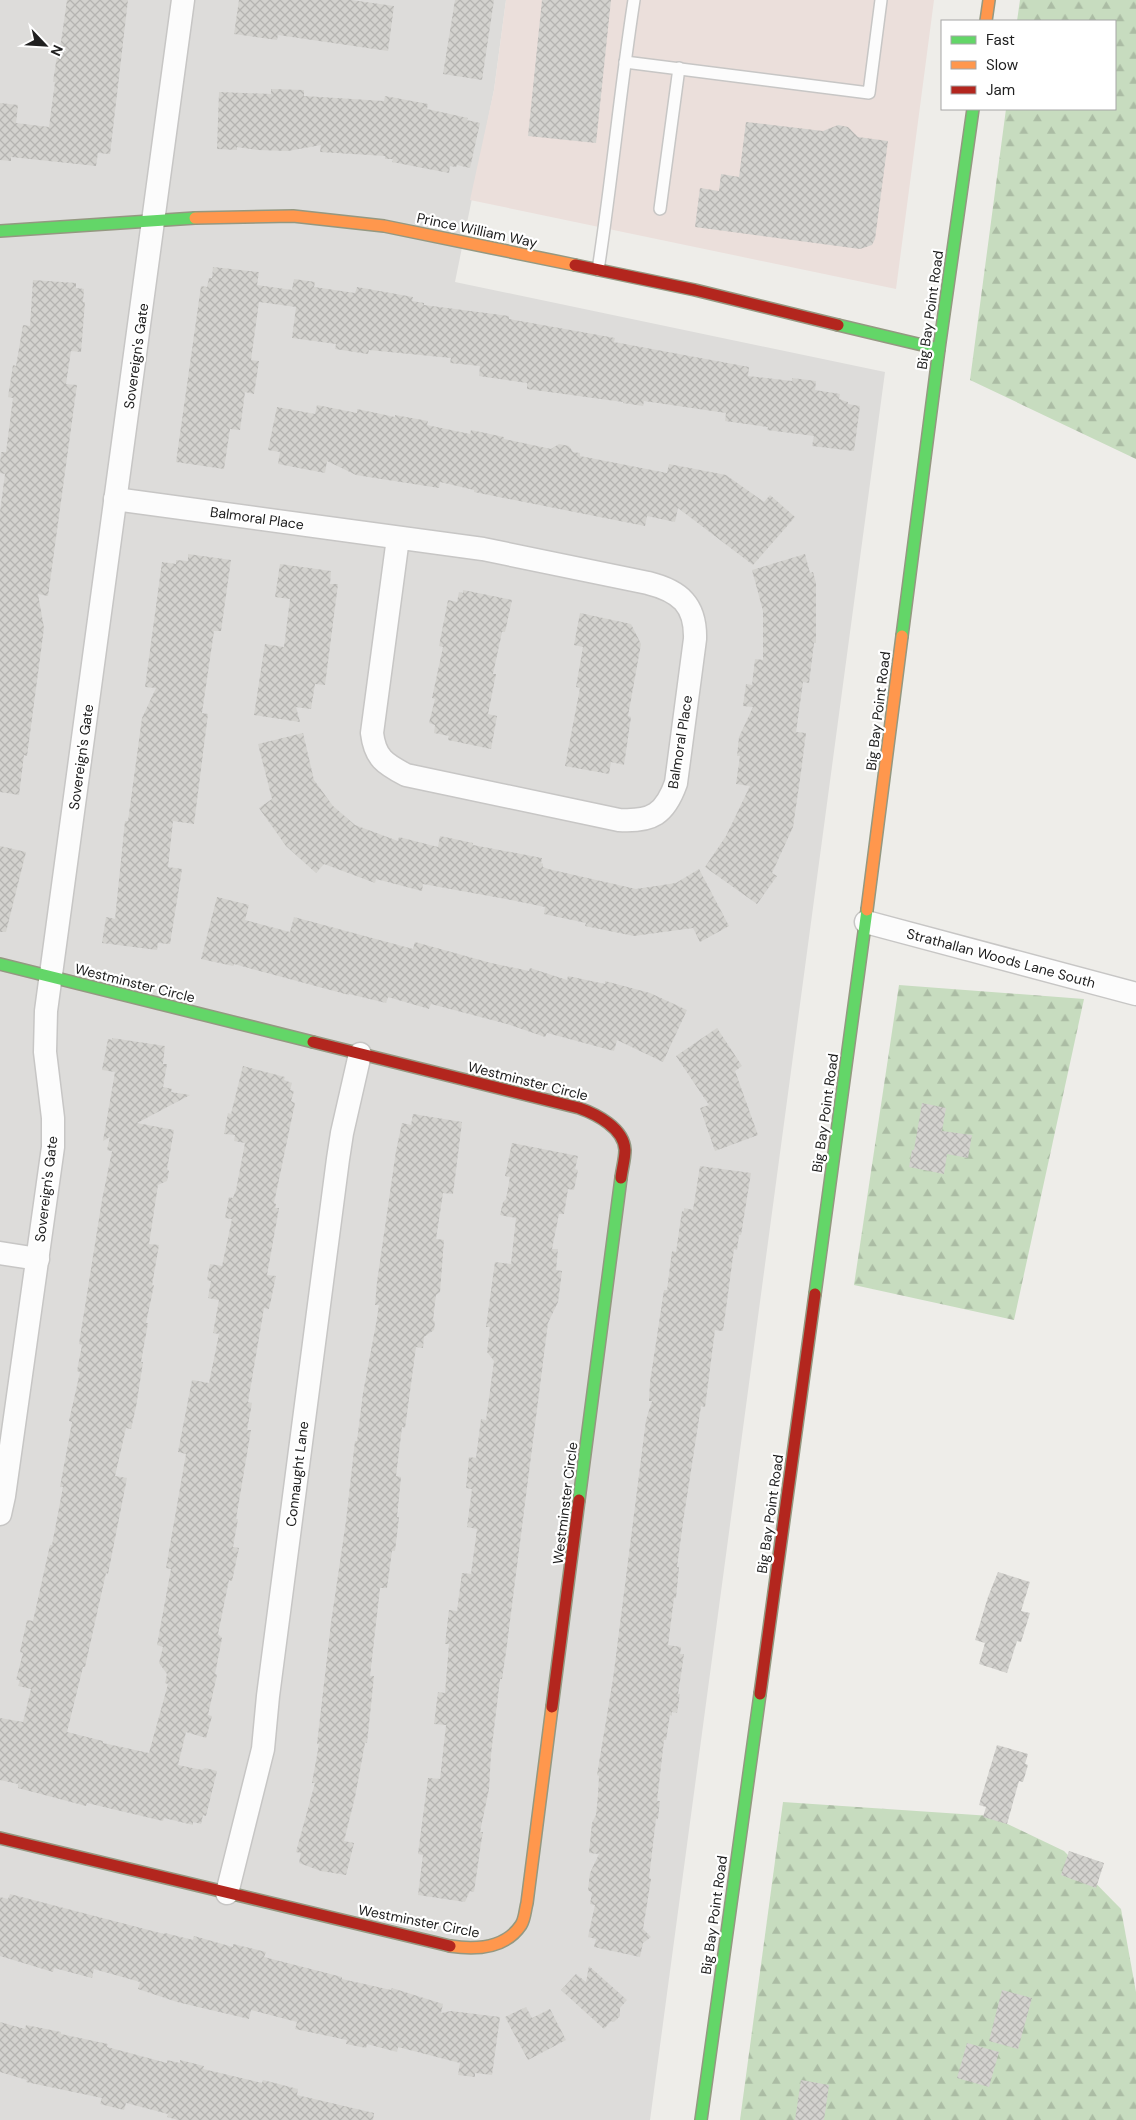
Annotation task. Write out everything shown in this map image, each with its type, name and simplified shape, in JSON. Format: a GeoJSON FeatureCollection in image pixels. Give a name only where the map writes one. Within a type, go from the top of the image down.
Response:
{"type":"FeatureCollection","features":[{"type":"Feature","properties":{"kind":"street","name":"Sovereign's Gate"},"geometry":{"type":"LineString","coordinates":[[0,1514],[38,1259],[53,1140],[45,1052],[46,1011],[155,220],[183,0]]}},
{"type":"Feature","properties":{"kind":"street"},"geometry":{"type":"LineString","coordinates":[[986,20],[989,0]]}},
{"type":"Feature","properties":{"kind":"street","name":"Big Bay Point Road"},"geometry":{"type":"LineString","coordinates":[[701,2120],[866,922],[940,349],[974,110]]}},
{"type":"Feature","properties":{"kind":"street","name":"Prince William Way"},"geometry":{"type":"LineString","coordinates":[[0,231],[222,216],[293,216],[336,220],[432,235],[695,290],[940,349]]}},
{"type":"Feature","properties":{"kind":"street","name":"Balmoral Place"},"geometry":{"type":"LineString","coordinates":[[116,499],[483,549],[663,587],[682,599],[689,607],[694,617],[695,639],[676,783],[671,798],[663,809],[651,818],[635,821],[619,820],[406,775],[384,761],[377,754],[372,733],[398,538]]}},
{"type":"Feature","properties":{"kind":"street","name":"Strathallan Woods Lane South"},"geometry":{"type":"LineString","coordinates":[[866,922],[1136,994]]}},
{"type":"Feature","properties":{"kind":"street","name":"Westminster Circle"},"geometry":{"type":"LineString","coordinates":[[0,964],[579,1108],[601,1116],[616,1130],[625,1148],[527,1903],[522,1924],[511,1938],[496,1946],[482,1949],[408,1937],[0,1838]]}},
{"type":"Feature","properties":{"kind":"street","name":"Connaught Lane"},"geometry":{"type":"LineString","coordinates":[[227,1892],[263,1750],[268,1696],[338,1159],[360,1054]]}},
{"type":"Feature","properties":{"kind":"street"},"geometry":{"type":"LineString","coordinates":[[0,1253],[38,1259]]}},
{"type":"Feature","properties":{"kind":"lane"},"geometry":{"type":"LineString","coordinates":[[598,270],[611,184],[624,62],[634,0]]}},
{"type":"Feature","properties":{"kind":"lane"},"geometry":{"type":"LineString","coordinates":[[624,62],[869,93],[881,0]]}},
{"type":"Feature","properties":{"kind":"lane"},"geometry":{"type":"LineString","coordinates":[[660,209],[679,68]]}},
{"type":"Feature","properties":{"kind":"shaded area"},"geometry":{"type":"Polygon","coordinates":[[[0,0],[506,0],[494,90],[455,282],[885,372],[650,2120],[0,2120],[0,0]]]}},
{"type":"Feature","properties":{"kind":"shaded area"},"geometry":{"type":"Polygon","coordinates":[[[506,0],[934,0],[896,289],[470,200],[494,90],[506,0]]]}},
{"type":"Feature","properties":{"kind":"green space"},"geometry":{"type":"Polygon","coordinates":[[[1020,0],[1136,0],[1136,459],[970,380],[1006,110],[1116,110],[1116,20],[1017,20],[1020,0]]]}},
{"type":"Feature","properties":{"kind":"green space"},"geometry":{"type":"Polygon","coordinates":[[[899,985],[1084,999],[1014,1320],[854,1285],[899,985]]]}},
{"type":"Feature","properties":{"kind":"green space"},"geometry":{"type":"Polygon","coordinates":[[[783,1802],[991,1816],[1064,1851],[1121,1909],[1136,1992],[1136,2120],[740,2120],[783,1802]]]}},
{"type":"Feature","properties":{"kind":"building"},"geometry":{"type":"Polygon","coordinates":[[[67,0],[128,0],[110,154],[98,153],[96,166],[11,157],[11,161],[0,160],[0,103],[18,105],[16,123],[49,127],[55,82],[53,82],[67,0]]]}},
{"type":"Feature","properties":{"kind":"building"},"geometry":{"type":"Polygon","coordinates":[[[239,0],[351,0],[394,6],[388,51],[278,35],[277,40],[234,34],[239,0]]]}},
{"type":"Feature","properties":{"kind":"building"},"geometry":{"type":"Polygon","coordinates":[[[455,0],[494,0],[482,80],[443,74],[455,0]]]}},
{"type":"Feature","properties":{"kind":"building"},"geometry":{"type":"Polygon","coordinates":[[[542,0],[611,0],[596,143],[528,136],[542,0]]]}},
{"type":"Feature","properties":{"kind":"building"},"geometry":{"type":"Polygon","coordinates":[[[271,89],[304,90],[304,96],[384,101],[385,96],[428,104],[427,109],[468,118],[467,120],[480,123],[470,168],[457,165],[456,167],[450,166],[449,173],[392,162],[393,159],[385,159],[385,156],[320,152],[321,145],[288,151],[237,147],[237,150],[217,149],[219,92],[271,94],[271,89]]]}},
{"type":"Feature","properties":{"kind":"building"},"geometry":{"type":"Polygon","coordinates":[[[746,122],[823,131],[838,125],[848,127],[858,137],[888,141],[875,239],[872,245],[860,249],[695,227],[700,188],[719,191],[721,174],[739,177],[746,122]]]}},
{"type":"Feature","properties":{"kind":"building"},"geometry":{"type":"Polygon","coordinates":[[[213,267],[259,272],[257,285],[292,290],[294,279],[315,282],[314,287],[355,293],[357,287],[413,297],[412,301],[424,303],[424,305],[509,316],[509,319],[615,338],[614,342],[749,367],[748,376],[792,381],[792,378],[816,381],[815,390],[840,394],[839,399],[848,402],[848,404],[860,406],[854,451],[812,446],[814,436],[767,430],[768,427],[725,421],[726,413],[644,401],[643,406],[527,389],[527,383],[479,376],[480,366],[450,363],[451,358],[369,350],[368,354],[335,349],[336,344],[292,338],[296,307],[259,302],[251,360],[259,361],[254,394],[245,392],[240,430],[230,429],[224,469],[176,462],[201,286],[207,287],[209,278],[212,278],[213,267]]]}},
{"type":"Feature","properties":{"kind":"building"},"geometry":{"type":"Polygon","coordinates":[[[33,280],[76,283],[76,288],[84,289],[83,302],[85,302],[81,352],[71,351],[66,384],[77,385],[48,596],[38,594],[44,628],[27,756],[24,755],[19,795],[0,792],[0,512],[5,474],[0,473],[0,464],[1,452],[6,452],[13,398],[8,397],[13,365],[16,366],[23,325],[30,326],[33,280]]]}},
{"type":"Feature","properties":{"kind":"building"},"geometry":{"type":"Polygon","coordinates":[[[317,405],[357,413],[357,409],[395,417],[395,415],[428,421],[427,425],[470,434],[471,430],[551,449],[559,444],[569,446],[573,452],[580,453],[580,456],[667,473],[669,464],[726,475],[764,502],[770,495],[795,517],[753,565],[678,508],[675,522],[647,516],[645,526],[474,492],[474,490],[440,482],[439,488],[356,475],[327,461],[325,473],[278,464],[280,452],[268,450],[277,407],[315,414],[317,405]]]}},
{"type":"Feature","properties":{"kind":"building"},"geometry":{"type":"Polygon","coordinates":[[[188,554],[231,560],[221,631],[214,631],[202,713],[208,714],[194,824],[173,821],[168,867],[182,869],[170,944],[158,943],[157,950],[102,943],[106,917],[115,919],[125,821],[128,821],[142,718],[156,688],[145,687],[162,562],[176,564],[176,560],[188,561],[188,554]]]}},
{"type":"Feature","properties":{"kind":"building"},"geometry":{"type":"Polygon","coordinates":[[[805,554],[810,573],[813,572],[816,583],[816,643],[814,643],[809,683],[803,682],[796,732],[806,733],[801,772],[793,827],[772,873],[777,876],[757,904],[705,867],[726,836],[750,786],[736,784],[740,756],[737,756],[739,737],[753,707],[743,706],[746,684],[752,685],[755,659],[763,660],[763,611],[752,570],[805,554]]]}},
{"type":"Feature","properties":{"kind":"building"},"geometry":{"type":"Polygon","coordinates":[[[280,564],[331,571],[330,584],[338,584],[325,685],[315,684],[311,709],[296,707],[300,722],[254,715],[265,644],[284,647],[290,599],[275,597],[280,564]]]}},
{"type":"Feature","properties":{"kind":"building"},"geometry":{"type":"Polygon","coordinates":[[[463,590],[512,600],[505,632],[502,632],[493,674],[496,674],[488,714],[497,716],[491,749],[448,740],[449,736],[434,733],[435,725],[429,723],[435,699],[432,698],[443,647],[439,646],[448,600],[457,602],[459,592],[463,593],[463,590]]]}},
{"type":"Feature","properties":{"kind":"building"},"geometry":{"type":"Polygon","coordinates":[[[580,613],[631,624],[641,644],[628,716],[631,717],[624,765],[611,762],[609,774],[565,766],[580,688],[576,687],[583,647],[574,645],[580,613]]]}},
{"type":"Feature","properties":{"kind":"building"},"geometry":{"type":"Polygon","coordinates":[[[303,733],[314,780],[333,806],[355,825],[398,841],[399,837],[438,847],[440,836],[473,843],[473,845],[542,858],[541,863],[543,867],[548,869],[636,889],[676,883],[699,869],[729,926],[700,942],[693,928],[634,936],[585,926],[586,923],[544,914],[545,907],[511,900],[423,884],[422,891],[376,879],[375,883],[324,864],[316,873],[286,846],[259,808],[272,799],[258,744],[303,733]]]}},
{"type":"Feature","properties":{"kind":"building"},"geometry":{"type":"Polygon","coordinates":[[[0,846],[26,852],[6,932],[0,932],[0,846]]]}},
{"type":"Feature","properties":{"kind":"building"},"geometry":{"type":"Polygon","coordinates":[[[217,897],[249,905],[245,920],[290,932],[294,917],[413,949],[415,942],[491,963],[529,971],[530,968],[567,980],[568,976],[605,984],[605,981],[650,993],[687,1010],[663,1062],[617,1040],[614,1051],[547,1033],[545,1037],[507,1024],[431,1004],[429,1009],[388,997],[386,1003],[349,995],[234,964],[233,966],[201,959],[217,897]]]}},
{"type":"Feature","properties":{"kind":"building"},"geometry":{"type":"Polygon","coordinates":[[[717,1028],[742,1066],[735,1071],[758,1135],[715,1151],[700,1108],[709,1105],[676,1056],[717,1028]]]}},
{"type":"Feature","properties":{"kind":"building"},"geometry":{"type":"Polygon","coordinates":[[[112,1038],[165,1046],[163,1064],[167,1064],[163,1087],[172,1089],[171,1092],[190,1095],[137,1123],[174,1130],[167,1169],[169,1171],[167,1181],[158,1185],[149,1244],[159,1245],[152,1285],[154,1285],[146,1323],[148,1323],[136,1407],[131,1429],[126,1428],[115,1476],[127,1478],[108,1574],[106,1573],[85,1667],[83,1667],[67,1732],[103,1741],[103,1743],[149,1753],[168,1684],[165,1683],[167,1674],[159,1663],[163,1647],[157,1645],[171,1569],[166,1568],[186,1454],[178,1452],[192,1380],[209,1383],[219,1334],[213,1333],[219,1300],[208,1298],[211,1281],[207,1280],[210,1264],[222,1266],[232,1219],[225,1218],[229,1197],[233,1198],[236,1190],[245,1143],[234,1141],[235,1135],[224,1134],[228,1113],[231,1114],[243,1066],[285,1077],[284,1080],[292,1083],[290,1090],[294,1091],[291,1101],[295,1103],[274,1203],[276,1204],[275,1208],[279,1208],[267,1275],[276,1276],[269,1309],[264,1308],[248,1402],[252,1403],[247,1430],[251,1430],[233,1547],[239,1548],[232,1581],[229,1580],[218,1634],[222,1638],[215,1674],[217,1675],[208,1715],[212,1716],[206,1738],[186,1732],[178,1765],[217,1771],[206,1816],[203,1815],[201,1824],[193,1822],[193,1825],[164,1818],[163,1821],[87,1803],[86,1806],[18,1788],[18,1784],[0,1780],[0,1718],[23,1722],[31,1689],[18,1686],[20,1680],[16,1680],[23,1653],[20,1652],[27,1620],[33,1621],[50,1545],[52,1545],[63,1487],[60,1487],[72,1422],[69,1421],[80,1372],[77,1371],[82,1345],[79,1344],[102,1200],[112,1151],[107,1150],[110,1137],[103,1141],[115,1072],[102,1070],[108,1039],[112,1040],[112,1038]]]}},
{"type":"Feature","properties":{"kind":"building"},"geometry":{"type":"Polygon","coordinates":[[[922,1103],[946,1108],[942,1131],[972,1135],[968,1158],[947,1154],[944,1174],[909,1167],[912,1150],[914,1150],[922,1103]]]}},
{"type":"Feature","properties":{"kind":"building"},"geometry":{"type":"Polygon","coordinates":[[[413,1114],[462,1122],[453,1194],[443,1193],[436,1239],[444,1240],[440,1292],[436,1295],[433,1320],[435,1322],[434,1330],[424,1337],[423,1348],[416,1347],[405,1428],[402,1427],[396,1476],[401,1477],[395,1551],[392,1551],[387,1588],[380,1588],[370,1676],[374,1676],[367,1743],[365,1743],[355,1797],[344,1841],[354,1843],[346,1875],[321,1871],[299,1863],[301,1853],[296,1852],[315,1783],[312,1783],[319,1744],[317,1744],[331,1623],[346,1521],[355,1441],[357,1441],[363,1393],[379,1305],[375,1305],[377,1282],[396,1151],[402,1123],[411,1125],[413,1114]]]}},
{"type":"Feature","properties":{"kind":"building"},"geometry":{"type":"Polygon","coordinates":[[[512,1143],[578,1156],[575,1169],[578,1170],[574,1190],[568,1189],[564,1214],[559,1214],[552,1249],[558,1249],[556,1270],[562,1271],[558,1302],[548,1323],[506,1652],[502,1679],[500,1679],[489,1789],[480,1832],[483,1832],[474,1892],[470,1891],[465,1902],[418,1895],[423,1855],[418,1854],[428,1778],[440,1779],[446,1725],[434,1724],[438,1692],[445,1693],[449,1644],[445,1644],[449,1610],[457,1611],[462,1573],[471,1574],[477,1529],[467,1527],[472,1489],[466,1488],[469,1457],[476,1458],[481,1419],[486,1420],[494,1361],[487,1352],[490,1327],[486,1327],[495,1262],[511,1264],[516,1218],[500,1215],[503,1202],[506,1199],[510,1177],[505,1176],[512,1143]]]}},
{"type":"Feature","properties":{"kind":"building"},"geometry":{"type":"Polygon","coordinates":[[[700,1166],[751,1173],[741,1235],[739,1235],[737,1250],[734,1249],[723,1331],[715,1330],[705,1407],[701,1406],[683,1522],[677,1567],[679,1567],[676,1598],[674,1598],[668,1645],[681,1647],[680,1654],[684,1654],[677,1713],[672,1712],[672,1716],[670,1715],[666,1740],[664,1740],[657,1801],[660,1801],[658,1819],[656,1819],[649,1878],[651,1879],[643,1929],[651,1937],[643,1943],[640,1957],[594,1947],[596,1939],[588,1937],[595,1905],[590,1904],[592,1893],[588,1890],[590,1873],[599,1854],[589,1853],[592,1823],[596,1815],[599,1776],[597,1775],[613,1679],[646,1420],[652,1401],[649,1401],[650,1382],[664,1290],[667,1290],[672,1251],[676,1252],[682,1211],[684,1211],[684,1208],[693,1210],[700,1166]]]}},
{"type":"Feature","properties":{"kind":"building"},"geometry":{"type":"Polygon","coordinates":[[[998,1572],[1030,1582],[1021,1611],[1030,1613],[1021,1642],[1017,1641],[1007,1673],[979,1664],[985,1643],[975,1640],[998,1572]]]}},
{"type":"Feature","properties":{"kind":"building"},"geometry":{"type":"Polygon","coordinates":[[[997,1745],[1028,1754],[1025,1764],[1028,1765],[1023,1782],[1019,1781],[1007,1824],[983,1817],[986,1807],[979,1805],[997,1745]]]}},
{"type":"Feature","properties":{"kind":"building"},"geometry":{"type":"Polygon","coordinates":[[[1069,1851],[1104,1863],[1096,1888],[1061,1875],[1069,1851]]]}},
{"type":"Feature","properties":{"kind":"building"},"geometry":{"type":"Polygon","coordinates":[[[10,1894],[164,1934],[193,1940],[194,1936],[233,1947],[233,1944],[266,1952],[264,1957],[342,1977],[342,1979],[391,1990],[392,1988],[443,2004],[441,2013],[451,2011],[500,2017],[492,2075],[475,2073],[475,2077],[458,2075],[460,2063],[398,2047],[397,2052],[367,2044],[366,2048],[346,2044],[347,2040],[295,2029],[297,2022],[251,2010],[249,2019],[177,2002],[138,1989],[140,1982],[94,1969],[92,1978],[54,1968],[53,1972],[0,1956],[0,1897],[8,1899],[10,1894]]]}},
{"type":"Feature","properties":{"kind":"building"},"geometry":{"type":"Polygon","coordinates":[[[589,1966],[627,2000],[620,2008],[620,2016],[614,2022],[611,2021],[604,2029],[561,1990],[576,1974],[586,1982],[589,1966]]]}},
{"type":"Feature","properties":{"kind":"building"},"geometry":{"type":"Polygon","coordinates":[[[1002,1990],[1032,1998],[1018,2049],[989,2041],[1002,1990]]]}},
{"type":"Feature","properties":{"kind":"building"},"geometry":{"type":"Polygon","coordinates":[[[526,2007],[532,2018],[550,2009],[566,2040],[528,2060],[505,2017],[526,2007]]]}},
{"type":"Feature","properties":{"kind":"building"},"geometry":{"type":"Polygon","coordinates":[[[0,2022],[25,2029],[26,2025],[61,2032],[61,2034],[108,2044],[107,2047],[167,2063],[167,2060],[180,2063],[180,2060],[204,2066],[203,2069],[262,2083],[263,2080],[298,2089],[297,2095],[374,2113],[373,2120],[178,2120],[167,2117],[168,2114],[126,2103],[124,2110],[100,2104],[102,2098],[26,2082],[27,2080],[0,2072],[0,2022]]]}},
{"type":"Feature","properties":{"kind":"building"},"geometry":{"type":"Polygon","coordinates":[[[967,2043],[999,2052],[989,2087],[957,2078],[967,2043]]]}},
{"type":"Feature","properties":{"kind":"building"},"geometry":{"type":"Polygon","coordinates":[[[801,2080],[829,2085],[824,2120],[795,2120],[801,2080]]]}},
{"type":"Feature","properties":{"kind":"traffic: fast"},"geometry":{"type":"LineString","coordinates":[[939,349],[973,110]]}},
{"type":"Feature","properties":{"kind":"traffic: fast"},"geometry":{"type":"LineString","coordinates":[[0,231],[195,218]]}},
{"type":"Feature","properties":{"kind":"traffic: fast"},"geometry":{"type":"LineString","coordinates":[[838,325],[939,349],[902,636]]}},
{"type":"Feature","properties":{"kind":"traffic: fast"},"geometry":{"type":"LineString","coordinates":[[815,1294],[867,910]]}},
{"type":"Feature","properties":{"kind":"traffic: fast"},"geometry":{"type":"LineString","coordinates":[[0,964],[313,1042]]}},
{"type":"Feature","properties":{"kind":"traffic: fast"},"geometry":{"type":"LineString","coordinates":[[579,1500],[621,1178]]}},
{"type":"Feature","properties":{"kind":"traffic: fast"},"geometry":{"type":"LineString","coordinates":[[701,2120],[760,1694]]}},
{"type":"Feature","properties":{"kind":"traffic: slow"},"geometry":{"type":"LineString","coordinates":[[986,20],[989,0]]}},
{"type":"Feature","properties":{"kind":"traffic: slow"},"geometry":{"type":"LineString","coordinates":[[195,218],[293,216],[384,226],[575,265]]}},
{"type":"Feature","properties":{"kind":"traffic: slow"},"geometry":{"type":"LineString","coordinates":[[867,910],[902,636]]}},
{"type":"Feature","properties":{"kind":"traffic: slow"},"geometry":{"type":"LineString","coordinates":[[450,1946],[470,1948],[489,1946],[507,1939],[522,1923],[527,1903],[552,1707]]}},
{"type":"Feature","properties":{"kind":"traffic: jam"},"geometry":{"type":"LineString","coordinates":[[575,265],[695,290],[838,325]]}},
{"type":"Feature","properties":{"kind":"traffic: jam"},"geometry":{"type":"LineString","coordinates":[[313,1042],[586,1111],[601,1118],[620,1135],[625,1150],[621,1178]]}},
{"type":"Feature","properties":{"kind":"traffic: jam"},"geometry":{"type":"LineString","coordinates":[[760,1694],[815,1294]]}},
{"type":"Feature","properties":{"kind":"traffic: jam"},"geometry":{"type":"LineString","coordinates":[[552,1707],[579,1500]]}},
{"type":"Feature","properties":{"kind":"traffic: jam"},"geometry":{"type":"LineString","coordinates":[[0,1838],[450,1946]]}}]}
